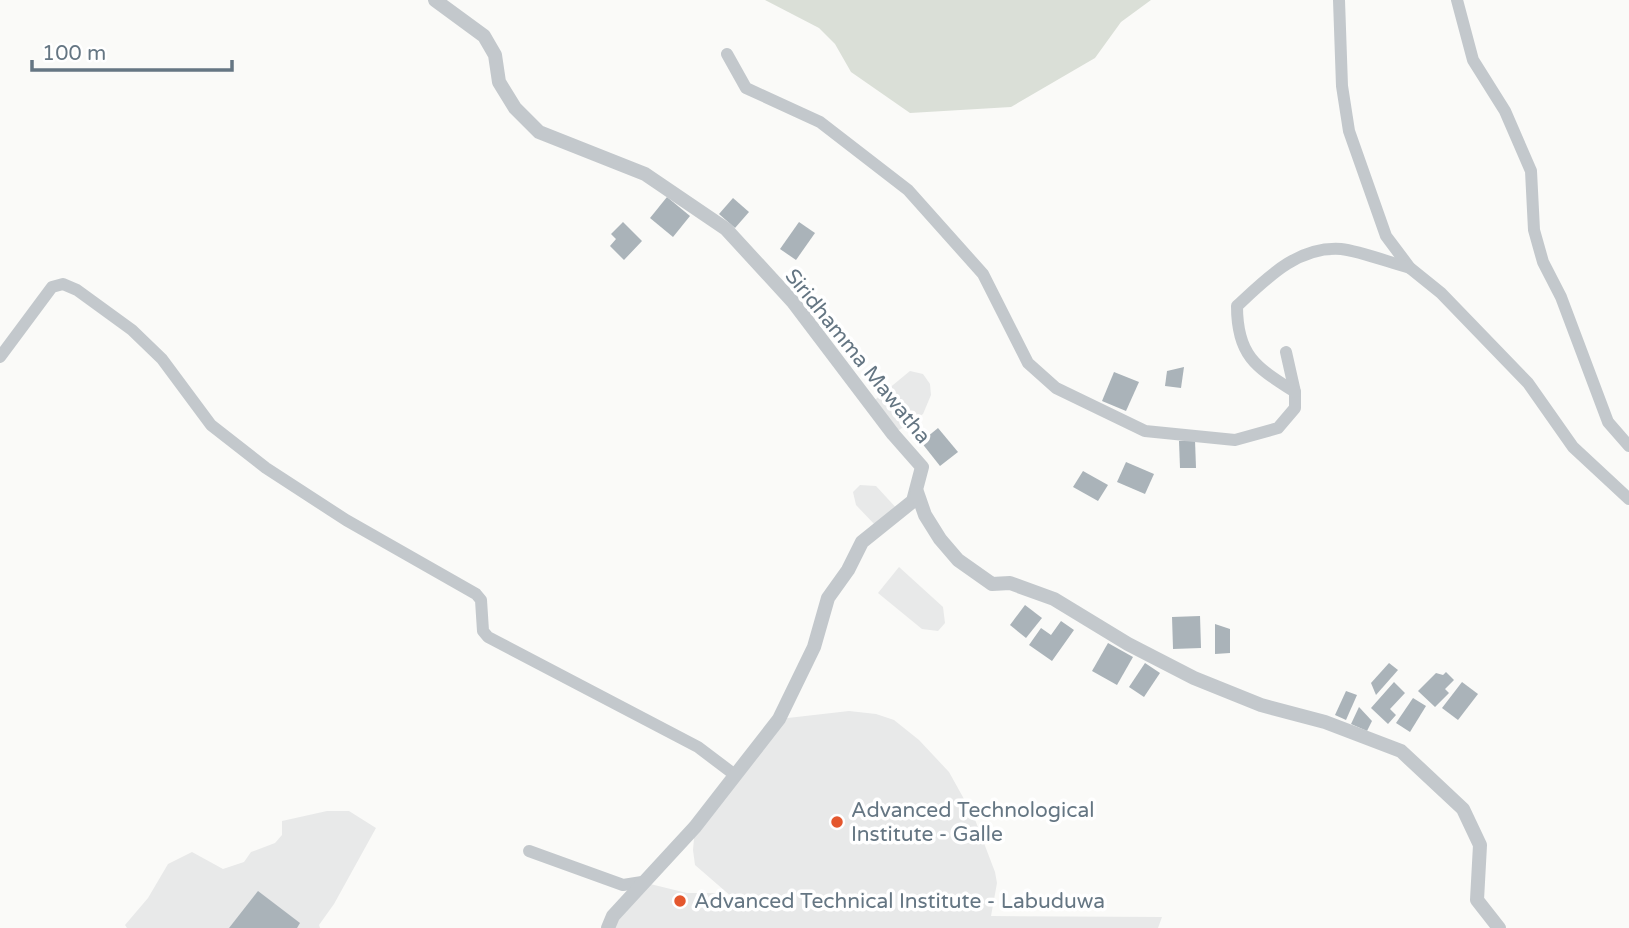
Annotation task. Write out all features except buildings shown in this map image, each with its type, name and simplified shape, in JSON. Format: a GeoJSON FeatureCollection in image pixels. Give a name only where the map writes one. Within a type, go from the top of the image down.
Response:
{"type":"FeatureCollection","features":[{"type":"Feature","properties":{"kind":"street","name":"Siridhamma Mawatha"},"geometry":{"type":"LineString","coordinates":[[435,0],[484,36],[495,55],[499,82],[515,108],[539,132],[645,174],[726,229],[793,302],[893,434],[922,467],[917,492]]}},
{"type":"Feature","properties":{"kind":"street"},"geometry":{"type":"LineString","coordinates":[[1339,0],[1342,86],[1349,131],[1386,236],[1410,268],[1441,293],[1528,383],[1573,447],[1629,499]]}},
{"type":"Feature","properties":{"kind":"street"},"geometry":{"type":"LineString","coordinates":[[1457,0],[1473,60],[1505,111],[1531,171],[1534,230],[1543,262],[1561,297],[1608,422],[1629,446]]}},
{"type":"Feature","properties":{"kind":"street"},"geometry":{"type":"LineString","coordinates":[[727,54],[746,88],[820,122],[908,190],[983,274],[1028,363],[1056,388],[1145,431],[1235,440],[1278,428],[1295,408],[1295,392],[1286,352]]}},
{"type":"Feature","properties":{"kind":"street"},"geometry":{"type":"LineString","coordinates":[[1295,392],[1260,370],[1246,351],[1237,330],[1237,306],[1273,272],[1309,253],[1341,249],[1410,268]]}},
{"type":"Feature","properties":{"kind":"street"},"geometry":{"type":"LineString","coordinates":[[0,357],[52,287],[63,284],[77,290],[132,330],[162,359],[211,425],[266,468],[346,520],[476,594],[481,600],[483,631],[488,637],[698,747],[735,775]]}},
{"type":"Feature","properties":{"kind":"street"},"geometry":{"type":"LineString","coordinates":[[608,928],[612,916],[695,827],[779,719],[814,647],[828,598],[848,570],[862,542],[913,501],[917,492]]}},
{"type":"Feature","properties":{"kind":"street"},"geometry":{"type":"LineString","coordinates":[[917,492],[925,515],[940,539],[958,560],[992,584],[1010,583],[1054,599],[1128,645],[1205,683],[1261,705],[1325,722],[1401,751],[1463,809],[1480,845],[1477,900],[1499,928]]}},
{"type":"Feature","properties":{"kind":"street"},"geometry":{"type":"LineString","coordinates":[[529,851],[622,885],[642,882]]}},
{"type":"Feature","properties":{"kind":"shaded area"},"geometry":{"type":"Polygon","coordinates":[[[765,0],[1151,0],[1121,22],[1095,58],[1011,107],[910,113],[851,72],[835,44],[819,28],[765,0]]]}},
{"type":"Feature","properties":{"kind":"shaded area"},"geometry":{"type":"Polygon","coordinates":[[[910,371],[923,374],[930,384],[931,395],[923,414],[893,434],[870,404],[910,371]]]}},
{"type":"Feature","properties":{"kind":"shaded area"},"geometry":{"type":"Polygon","coordinates":[[[860,485],[876,486],[899,511],[878,528],[856,505],[853,492],[860,485]]]}},
{"type":"Feature","properties":{"kind":"shaded area"},"geometry":{"type":"Polygon","coordinates":[[[899,567],[943,607],[945,623],[938,631],[922,629],[878,593],[899,567]]]}},
{"type":"Feature","properties":{"kind":"shaded area","name":"Advanced Technological Institute - Galle"},"geometry":{"type":"Polygon","coordinates":[[[849,711],[876,714],[894,720],[919,740],[949,772],[974,817],[995,872],[997,883],[991,916],[1162,917],[1158,928],[608,928],[642,882],[687,893],[719,893],[740,904],[695,865],[695,827],[779,719],[849,711]]]}},
{"type":"Feature","properties":{"kind":"shaded area"},"geometry":{"type":"Polygon","coordinates":[[[327,811],[349,811],[376,828],[334,904],[319,925],[320,928],[127,928],[125,925],[148,898],[168,864],[192,852],[223,869],[244,862],[251,852],[275,843],[282,835],[282,821],[327,811]]]}},
{"type":"Feature","properties":{"kind":"place","name":"Advanced Technological Institute - Galle"},"geometry":{"type":"Point","coordinates":[837,822]}},
{"type":"Feature","properties":{"kind":"place","name":"Advanced Technical Institute - Labuduwa"},"geometry":{"type":"Point","coordinates":[680,901]}}]}
